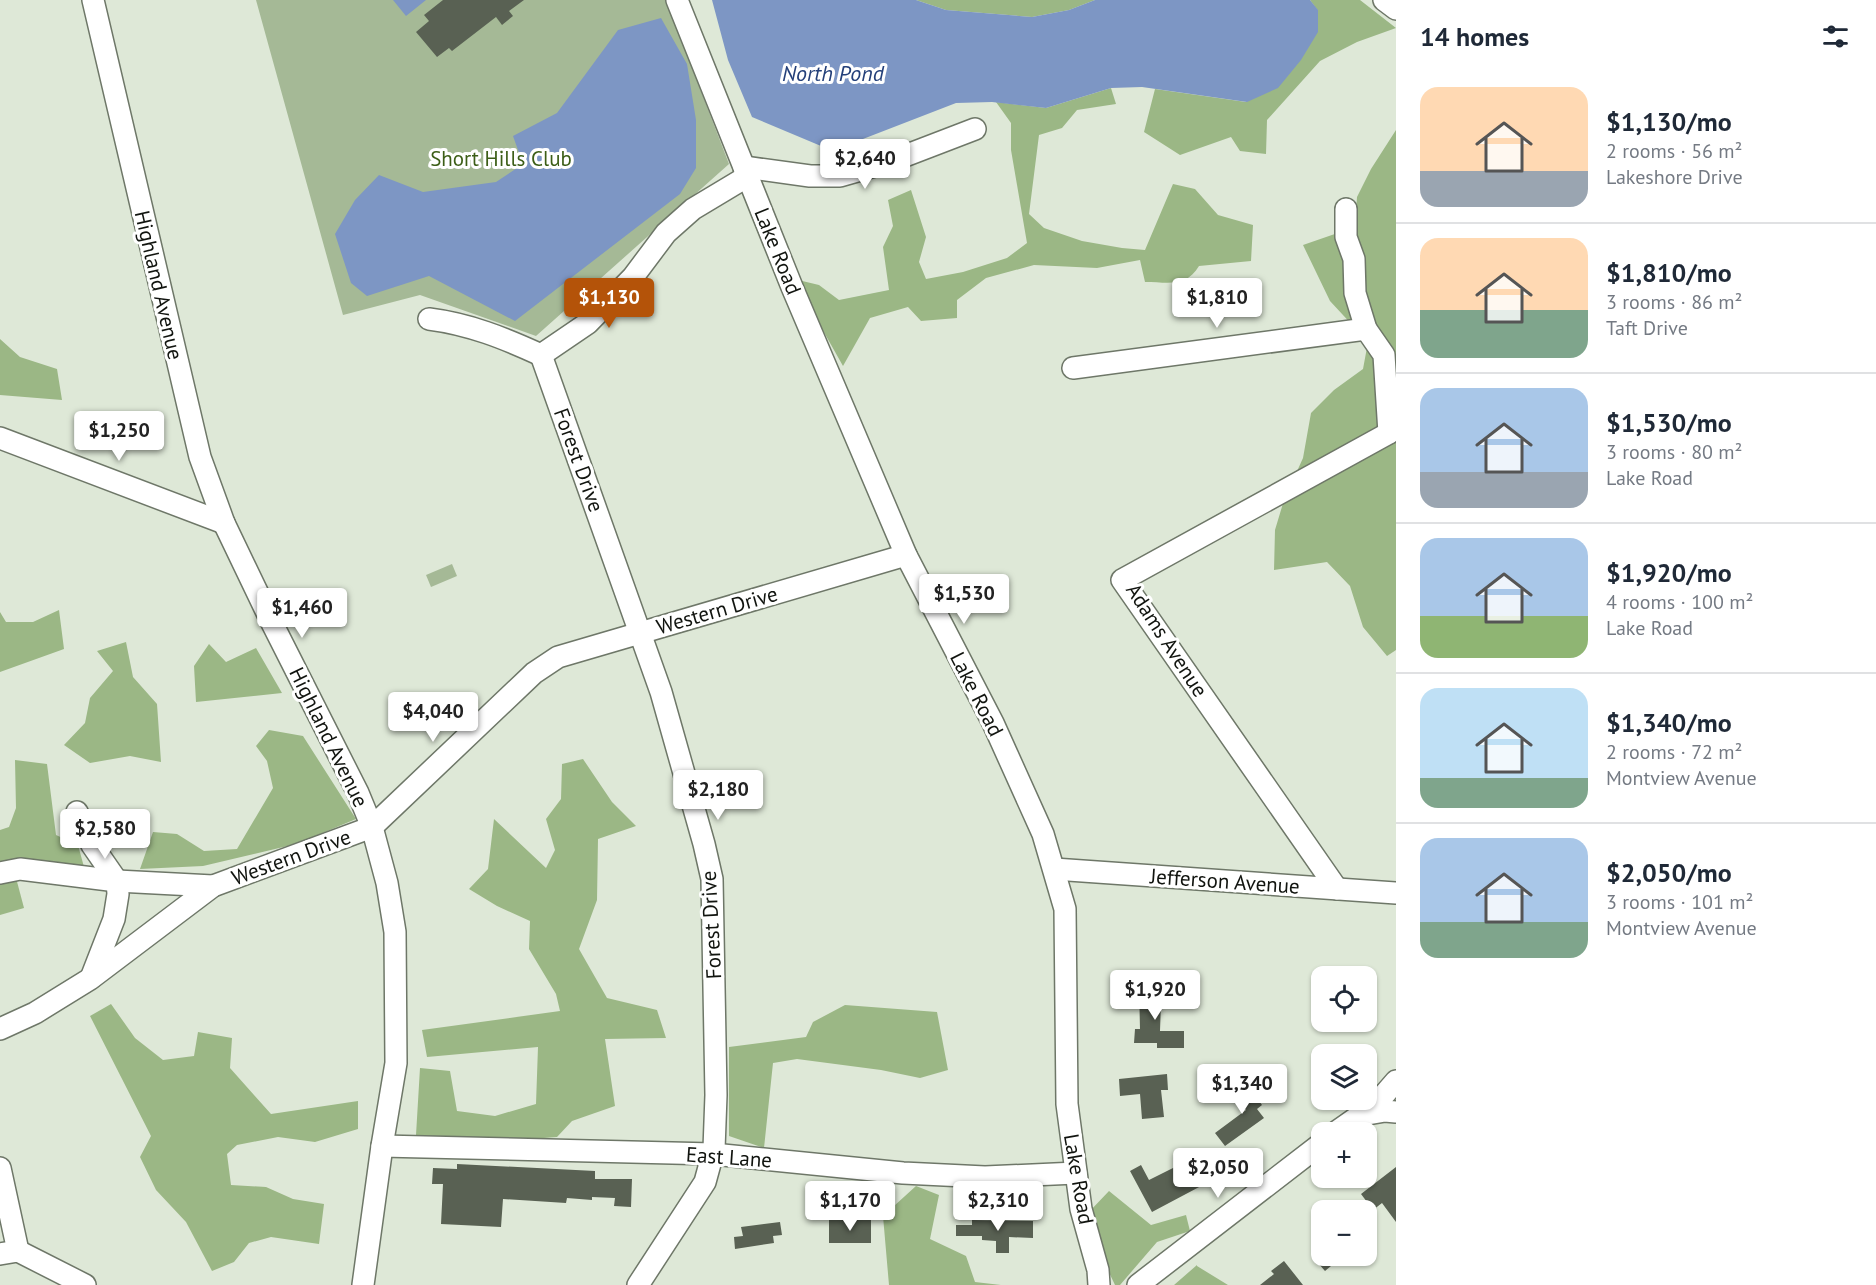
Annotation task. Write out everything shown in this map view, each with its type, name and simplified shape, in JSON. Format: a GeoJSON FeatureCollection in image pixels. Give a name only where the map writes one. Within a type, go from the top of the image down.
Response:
{"type":"FeatureCollection","features":[{"type":"Feature","properties":{"kind":"street","name":"Highland Avenue"},"geometry":{"type":"LineString","coordinates":[[93,0],[200,457],[224,523],[358,793],[372,827],[387,883],[394,932],[396,1063],[363,1285]]}},
{"type":"Feature","properties":{"kind":"street","name":"Lake Road"},"geometry":{"type":"LineString","coordinates":[[677,0],[792,287],[906,555],[993,723],[1043,834],[1065,909],[1067,1104],[1081,1209],[1098,1270],[1099,1285]]}},
{"type":"Feature","properties":{"kind":"street"},"geometry":{"type":"LineString","coordinates":[[1384,0],[1396,9]]}},
{"type":"Feature","properties":{"kind":"street"},"geometry":{"type":"LineString","coordinates":[[429,319],[455,322],[483,330],[541,356],[588,323],[633,277],[666,233],[693,209],[746,171],[840,176],[889,162],[975,129]]}},
{"type":"Feature","properties":{"kind":"street"},"geometry":{"type":"LineString","coordinates":[[1346,209],[1346,237],[1354,259],[1355,293],[1366,329],[1384,355],[1393,435]]}},
{"type":"Feature","properties":{"kind":"street"},"geometry":{"type":"LineString","coordinates":[[1073,368],[1366,329]]}},
{"type":"Feature","properties":{"kind":"street","name":"Forest Drive"},"geometry":{"type":"LineString","coordinates":[[541,356],[640,632],[666,713],[712,879],[716,1095],[713,1154],[705,1182],[638,1285]]}},
{"type":"Feature","properties":{"kind":"street","name":"Adams Avenue"},"geometry":{"type":"LineString","coordinates":[[1337,889],[1122,580],[1393,435]]}},
{"type":"Feature","properties":{"kind":"street"},"geometry":{"type":"LineString","coordinates":[[0,438],[224,523]]}},
{"type":"Feature","properties":{"kind":"street","name":"Western Drive"},"geometry":{"type":"LineString","coordinates":[[0,1029],[35,1013],[90,979],[213,886],[372,827],[534,673],[558,657],[906,555]]}},
{"type":"Feature","properties":{"kind":"street"},"geometry":{"type":"LineString","coordinates":[[77,812],[92,844],[117,881],[118,894],[114,919],[90,979]]}},
{"type":"Feature","properties":{"kind":"street"},"geometry":{"type":"LineString","coordinates":[[0,873],[20,869],[117,881],[213,886]]}},
{"type":"Feature","properties":{"kind":"street","name":"Jefferson Avenue"},"geometry":{"type":"LineString","coordinates":[[1054,869],[1396,893]]}},
{"type":"Feature","properties":{"kind":"street"},"geometry":{"type":"LineString","coordinates":[[1350,1122],[1376,1104],[1396,1081]]}},
{"type":"Feature","properties":{"kind":"street"},"geometry":{"type":"LineString","coordinates":[[1353,1122],[1372,1112],[1396,1112]]}},
{"type":"Feature","properties":{"kind":"street","name":"East Lane"},"geometry":{"type":"LineString","coordinates":[[382,1146],[713,1154],[903,1173],[985,1177],[1076,1173]]}},
{"type":"Feature","properties":{"kind":"street"},"geometry":{"type":"LineString","coordinates":[[1138,1285],[1311,1151]]}},
{"type":"Feature","properties":{"kind":"street"},"geometry":{"type":"LineString","coordinates":[[0,1168],[9,1253],[85,1285]]}},
{"type":"Feature","properties":{"kind":"green space","name":"Short Hills Club"},"geometry":{"type":"Polygon","coordinates":[[[256,0],[666,0],[729,164],[536,336],[420,295],[343,315],[256,0]]]}},
{"type":"Feature","properties":{"kind":"green space"},"geometry":{"type":"Polygon","coordinates":[[[916,0],[1095,0],[1069,10],[1032,17],[946,10],[916,0]]]}},
{"type":"Feature","properties":{"kind":"green space"},"geometry":{"type":"Polygon","coordinates":[[[1310,0],[1360,0],[1396,28],[1357,42],[1320,61],[1267,120],[1266,154],[1240,151],[1231,137],[1180,155],[1144,132],[1155,89],[1246,102],[1318,11],[1310,0]]]}},
{"type":"Feature","properties":{"kind":"green space"},"geometry":{"type":"Polygon","coordinates":[[[1111,88],[1116,104],[1077,110],[1062,128],[1039,135],[1029,214],[1044,228],[1082,241],[1145,250],[1173,184],[1195,189],[1218,215],[1253,225],[1251,261],[1199,266],[1188,278],[1169,283],[1145,282],[1140,260],[1097,268],[1034,265],[986,278],[957,300],[957,318],[921,321],[908,307],[870,318],[843,366],[794,279],[819,285],[839,300],[889,290],[883,247],[893,226],[888,200],[911,190],[926,237],[919,262],[926,279],[963,272],[1007,258],[1027,243],[1011,150],[1011,123],[996,102],[1046,108],[1111,88]]]}},
{"type":"Feature","properties":{"kind":"green space"},"geometry":{"type":"Polygon","coordinates":[[[1396,130],[1396,650],[1387,656],[1363,627],[1350,586],[1327,562],[1274,570],[1275,530],[1284,500],[1303,458],[1311,413],[1334,390],[1363,369],[1368,342],[1330,301],[1303,245],[1355,227],[1357,197],[1371,169],[1396,130]]]}},
{"type":"Feature","properties":{"kind":"green space"},"geometry":{"type":"Polygon","coordinates":[[[0,339],[20,357],[57,369],[62,400],[0,395],[0,339]]]}},
{"type":"Feature","properties":{"kind":"green space"},"geometry":{"type":"Polygon","coordinates":[[[452,564],[457,576],[431,587],[426,575],[452,564]]]}},
{"type":"Feature","properties":{"kind":"green space"},"geometry":{"type":"Polygon","coordinates":[[[59,610],[64,649],[0,672],[0,612],[6,622],[33,622],[59,610]]]}},
{"type":"Feature","properties":{"kind":"green space"},"geometry":{"type":"Polygon","coordinates":[[[126,642],[133,677],[157,704],[161,762],[130,756],[90,763],[64,745],[85,723],[90,698],[113,671],[97,651],[126,642]]]}},
{"type":"Feature","properties":{"kind":"green space"},"geometry":{"type":"Polygon","coordinates":[[[209,644],[226,662],[256,648],[282,693],[196,702],[194,666],[209,644]]]}},
{"type":"Feature","properties":{"kind":"green space"},"geometry":{"type":"Polygon","coordinates":[[[269,730],[303,736],[356,819],[296,844],[203,866],[140,869],[153,832],[177,834],[204,851],[237,849],[273,788],[267,761],[256,746],[269,730]]]}},
{"type":"Feature","properties":{"kind":"green space"},"geometry":{"type":"Polygon","coordinates":[[[583,759],[612,802],[636,826],[598,839],[597,900],[579,949],[607,998],[657,1010],[666,1038],[605,1039],[615,1106],[572,1121],[557,1137],[506,1141],[416,1135],[420,1068],[450,1071],[457,1111],[495,1116],[536,1104],[538,1047],[427,1057],[422,1030],[560,1011],[556,994],[529,949],[530,921],[497,906],[469,889],[488,869],[494,819],[546,868],[555,850],[546,819],[561,799],[562,764],[583,759]]]}},
{"type":"Feature","properties":{"kind":"green space"},"geometry":{"type":"Polygon","coordinates":[[[15,760],[47,764],[56,835],[78,845],[84,867],[0,867],[0,830],[9,827],[16,808],[15,760]]]}},
{"type":"Feature","properties":{"kind":"green space"},"geometry":{"type":"Polygon","coordinates":[[[15,874],[24,908],[0,915],[0,878],[15,874]]]}},
{"type":"Feature","properties":{"kind":"green space"},"geometry":{"type":"Polygon","coordinates":[[[111,1004],[135,1038],[163,1060],[194,1056],[198,1032],[232,1038],[230,1068],[271,1114],[358,1101],[358,1129],[315,1142],[278,1137],[237,1145],[227,1154],[231,1185],[266,1187],[293,1199],[324,1204],[319,1244],[271,1237],[249,1243],[234,1262],[212,1271],[186,1222],[156,1190],[140,1157],[151,1136],[90,1016],[111,1004]]]}},
{"type":"Feature","properties":{"kind":"green space"},"geometry":{"type":"Polygon","coordinates":[[[845,1005],[937,1012],[948,1070],[920,1078],[881,1070],[797,1059],[773,1063],[764,1148],[729,1136],[729,1047],[806,1037],[813,1022],[845,1005]]]}},
{"type":"Feature","properties":{"kind":"green space"},"geometry":{"type":"Polygon","coordinates":[[[916,1186],[939,1195],[930,1239],[966,1256],[975,1282],[1001,1285],[889,1285],[883,1216],[916,1186]]]}},
{"type":"Feature","properties":{"kind":"green space"},"geometry":{"type":"Polygon","coordinates":[[[1109,1191],[1151,1225],[1186,1215],[1190,1231],[1157,1242],[1120,1285],[1115,1285],[1105,1264],[1089,1212],[1109,1191]]]}},
{"type":"Feature","properties":{"kind":"green space"},"geometry":{"type":"Polygon","coordinates":[[[1197,1266],[1228,1285],[1174,1285],[1197,1266]]]}},
{"type":"Feature","properties":{"kind":"water"},"geometry":{"type":"Polygon","coordinates":[[[393,0],[426,0],[406,16],[393,0]]]}},
{"type":"Feature","properties":{"kind":"water","name":"North Pond"},"geometry":{"type":"Polygon","coordinates":[[[712,0],[916,0],[946,10],[1032,17],[1069,10],[1095,0],[1310,0],[1318,10],[1318,32],[1301,60],[1278,88],[1247,102],[1142,87],[1111,88],[1046,108],[992,102],[956,103],[850,144],[821,146],[752,117],[728,60],[712,0]]]}},
{"type":"Feature","properties":{"kind":"water"},"geometry":{"type":"Polygon","coordinates":[[[661,18],[687,64],[696,120],[696,168],[680,194],[515,321],[429,276],[367,296],[351,283],[335,234],[355,200],[379,175],[423,192],[496,182],[523,164],[513,136],[557,113],[618,30],[661,18]]]}},
{"type":"Feature","properties":{"kind":"building"},"geometry":{"type":"Polygon","coordinates":[[[443,0],[524,0],[509,11],[513,16],[502,25],[496,17],[452,51],[449,48],[437,57],[416,32],[429,21],[424,15],[443,0]]]}},
{"type":"Feature","properties":{"kind":"building"},"geometry":{"type":"Polygon","coordinates":[[[1139,986],[1164,987],[1160,1031],[1184,1031],[1184,1048],[1157,1048],[1157,1043],[1134,1043],[1135,1029],[1140,1029],[1139,986]]]}},
{"type":"Feature","properties":{"kind":"building"},"geometry":{"type":"Polygon","coordinates":[[[1167,1074],[1168,1090],[1161,1090],[1164,1117],[1142,1119],[1140,1094],[1120,1096],[1119,1079],[1167,1074]]]}},
{"type":"Feature","properties":{"kind":"building"},"geometry":{"type":"Polygon","coordinates":[[[1244,1080],[1262,1105],[1257,1109],[1264,1118],[1225,1146],[1215,1133],[1246,1110],[1231,1090],[1244,1080]]]}},
{"type":"Feature","properties":{"kind":"building"},"geometry":{"type":"Polygon","coordinates":[[[457,1164],[595,1171],[595,1179],[632,1179],[631,1207],[614,1206],[615,1198],[592,1197],[592,1200],[567,1198],[566,1203],[503,1199],[501,1227],[441,1224],[443,1184],[432,1184],[433,1168],[457,1169],[457,1164]]]}},
{"type":"Feature","properties":{"kind":"building"},"geometry":{"type":"Polygon","coordinates":[[[1189,1164],[1201,1186],[1152,1212],[1130,1171],[1141,1165],[1149,1180],[1179,1165],[1181,1168],[1189,1164]]]}},
{"type":"Feature","properties":{"kind":"building"},"geometry":{"type":"Polygon","coordinates":[[[1396,1167],[1396,1222],[1382,1203],[1377,1207],[1377,1200],[1366,1200],[1361,1194],[1369,1188],[1377,1188],[1377,1182],[1396,1167]]]}},
{"type":"Feature","properties":{"kind":"building"},"geometry":{"type":"Polygon","coordinates":[[[829,1220],[871,1220],[871,1243],[829,1243],[829,1220]]]}},
{"type":"Feature","properties":{"kind":"building"},"geometry":{"type":"Polygon","coordinates":[[[972,1220],[1033,1221],[1033,1238],[1009,1237],[1009,1253],[996,1253],[996,1241],[982,1240],[982,1236],[956,1236],[956,1225],[972,1225],[972,1220]]]}},
{"type":"Feature","properties":{"kind":"building"},"geometry":{"type":"Polygon","coordinates":[[[780,1222],[782,1235],[773,1236],[774,1243],[735,1249],[734,1237],[743,1236],[741,1227],[780,1222]]]}},
{"type":"Feature","properties":{"kind":"building"},"geometry":{"type":"Polygon","coordinates":[[[1284,1261],[1303,1285],[1260,1285],[1274,1274],[1271,1271],[1284,1261]]]}},
{"type":"Feature","properties":{"kind":"building"},"geometry":{"type":"Polygon","coordinates":[[[1321,1266],[1331,1266],[1325,1271],[1321,1266]]]}}]}
